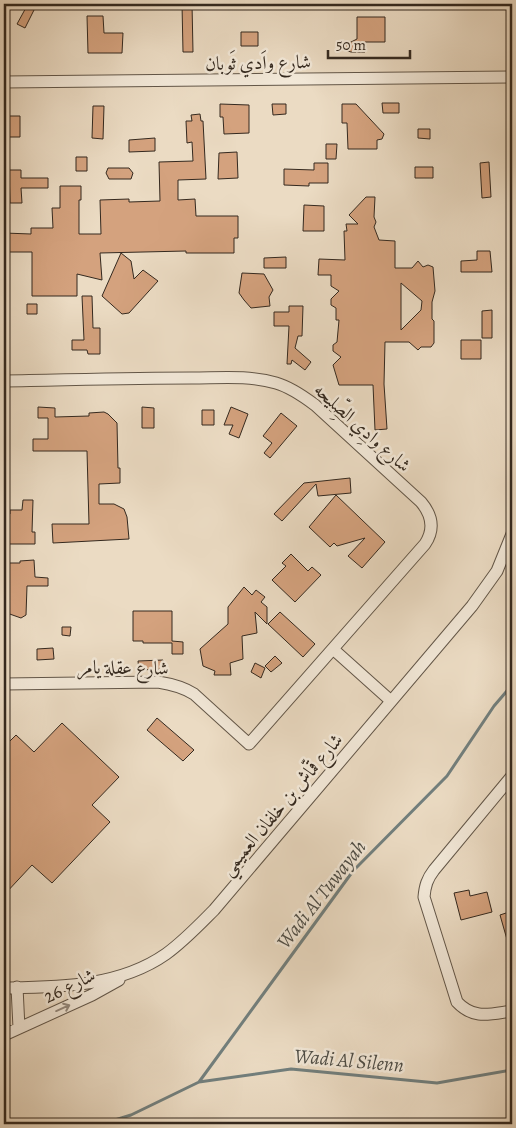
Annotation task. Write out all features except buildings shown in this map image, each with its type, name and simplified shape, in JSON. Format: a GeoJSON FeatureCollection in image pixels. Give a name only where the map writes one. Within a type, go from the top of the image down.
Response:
{"type":"FeatureCollection","features":[{"type":"Feature","properties":{"kind":"street","name":"شارع واَدي ثَوبان"},"geometry":{"type":"LineString","coordinates":[[4,82],[512,76]]}},
{"type":"Feature","properties":{"kind":"street","name":"شارع وادِي الصِّليحه"},"geometry":{"type":"LineString","coordinates":[[4,381],[135,378],[262,380],[276,383],[288,388],[315,406],[421,502],[430,515],[431,531],[425,544],[249,744]]}},
{"type":"Feature","properties":{"kind":"street","name":"شارع قمّاش بن خلفان العميمي"},"geometry":{"type":"LineString","coordinates":[[4,988],[86,984],[132,970],[165,954],[198,927],[486,588],[501,562],[512,534]]}},
{"type":"Feature","properties":{"kind":"street"},"geometry":{"type":"LineString","coordinates":[[333,649],[391,701]]}},
{"type":"Feature","properties":{"kind":"street","name":"شارع عقلة يامر"},"geometry":{"type":"LineString","coordinates":[[4,684],[152,682],[168,684],[194,694],[249,744]]}},
{"type":"Feature","properties":{"kind":"street"},"geometry":{"type":"LineString","coordinates":[[512,776],[428,878],[424,897],[457,1002],[463,1009],[480,1015],[512,1011]]}},
{"type":"Feature","properties":{"kind":"street","name":"شارع 26"},"geometry":{"type":"LineString","coordinates":[[4,1036],[92,995],[132,970]]}},
{"type":"Feature","properties":{"kind":"street"},"geometry":{"type":"LineString","coordinates":[[17,987],[19,1028]]}},
{"type":"Feature","properties":{"kind":"waterway","name":"Wadi Al Tuwayah"},"geometry":{"type":"LineString","coordinates":[[199,1082],[353,871],[447,776],[494,706],[512,685]]}},
{"type":"Feature","properties":{"kind":"waterway","name":"Wadi Al Silenn"},"geometry":{"type":"LineString","coordinates":[[102,1124],[131,1115],[199,1082],[291,1069],[437,1083],[512,1070]]}}]}
